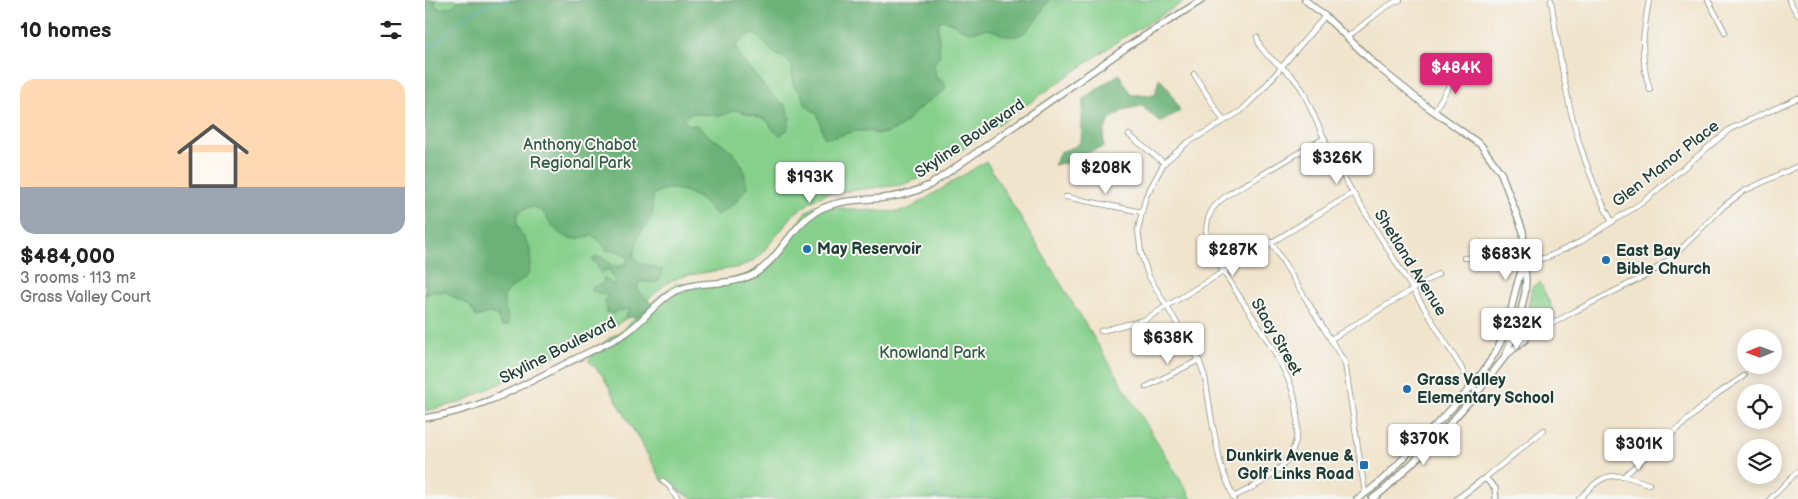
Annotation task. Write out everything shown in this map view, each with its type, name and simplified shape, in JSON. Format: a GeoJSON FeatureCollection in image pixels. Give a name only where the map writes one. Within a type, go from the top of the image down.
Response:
{"type":"FeatureCollection","features":[{"type":"Feature","properties":{"kind":"main road","name":"Skyline Boulevard"},"geometry":{"type":"LineString","coordinates":[[425,418],[458,412],[483,404],[611,341],[635,326],[666,297],[681,289],[696,285],[731,282],[747,277],[770,261],[799,225],[816,212],[846,201],[902,195],[930,185],[1130,45],[1202,0]]}},
{"type":"Feature","properties":{"kind":"main road"},"geometry":{"type":"LineString","coordinates":[[1305,0],[1325,16],[1378,67],[1481,145],[1501,173],[1523,231],[1525,293],[1522,310],[1513,337],[1503,358],[1477,394],[1430,446],[1372,499]]}},
{"type":"Feature","properties":{"kind":"main road"},"geometry":{"type":"LineString","coordinates":[[1357,499],[1366,496],[1472,387],[1487,365],[1504,333],[1513,306],[1517,279],[1525,264]]}},
{"type":"Feature","properties":{"kind":"main road"},"geometry":{"type":"LineString","coordinates":[[1503,358],[1525,340],[1527,336]]}},
{"type":"Feature","properties":{"kind":"street"},"geometry":{"type":"LineString","coordinates":[[1347,37],[1362,28],[1387,6],[1400,0]]}},
{"type":"Feature","properties":{"kind":"street"},"geometry":{"type":"LineString","coordinates":[[1551,0],[1567,102],[1581,152],[1611,222]]}},
{"type":"Feature","properties":{"kind":"street"},"geometry":{"type":"LineString","coordinates":[[1649,0],[1643,32],[1643,54],[1650,90]]}},
{"type":"Feature","properties":{"kind":"street"},"geometry":{"type":"LineString","coordinates":[[1708,0],[1725,32]]}},
{"type":"Feature","properties":{"kind":"street"},"geometry":{"type":"LineString","coordinates":[[1789,0],[1798,15]]}},
{"type":"Feature","properties":{"kind":"street"},"geometry":{"type":"LineString","coordinates":[[1233,498],[1221,466],[1205,377],[1199,360],[1148,275],[1141,253],[1138,230],[1145,196],[1164,163],[1187,143],[1241,111],[1262,90],[1325,16]]}},
{"type":"Feature","properties":{"kind":"street","name":"Shetland Avenue"},"geometry":{"type":"LineString","coordinates":[[1257,37],[1260,46],[1267,54],[1293,76],[1302,88],[1333,158],[1353,193],[1477,394]]}},
{"type":"Feature","properties":{"kind":"street"},"geometry":{"type":"LineString","coordinates":[[1435,112],[1460,68]]}},
{"type":"Feature","properties":{"kind":"street"},"geometry":{"type":"LineString","coordinates":[[1194,74],[1223,120]]}},
{"type":"Feature","properties":{"kind":"street","name":"Glen Manor Place"},"geometry":{"type":"LineString","coordinates":[[1525,264],[1548,258],[1580,242],[1643,202],[1730,129],[1798,98]]}},
{"type":"Feature","properties":{"kind":"street"},"geometry":{"type":"LineString","coordinates":[[1129,135],[1164,163]]}},
{"type":"Feature","properties":{"kind":"street","name":"Stacy Street"},"geometry":{"type":"LineString","coordinates":[[1233,498],[1258,485],[1279,470],[1291,454],[1298,434],[1296,408],[1290,383],[1274,353],[1209,247],[1206,238],[1208,219],[1213,209],[1225,197],[1325,138]]}},
{"type":"Feature","properties":{"kind":"street"},"geometry":{"type":"LineString","coordinates":[[1504,333],[1520,340],[1649,274],[1675,255],[1724,206],[1744,191],[1798,166]]}},
{"type":"Feature","properties":{"kind":"street"},"geometry":{"type":"LineString","coordinates":[[1101,331],[1144,320],[1353,193]]}},
{"type":"Feature","properties":{"kind":"street"},"geometry":{"type":"LineString","coordinates":[[1066,197],[1142,212]]}},
{"type":"Feature","properties":{"kind":"street"},"geometry":{"type":"LineString","coordinates":[[1271,242],[1345,363],[1366,496]]}},
{"type":"Feature","properties":{"kind":"street"},"geometry":{"type":"LineString","coordinates":[[1464,258],[1486,257],[1525,264]]}},
{"type":"Feature","properties":{"kind":"street"},"geometry":{"type":"LineString","coordinates":[[1331,339],[1438,274]]}},
{"type":"Feature","properties":{"kind":"street"},"geometry":{"type":"LineString","coordinates":[[1147,388],[1199,360]]}},
{"type":"Feature","properties":{"kind":"street"},"geometry":{"type":"LineString","coordinates":[[1624,476],[1717,394],[1744,376]]}},
{"type":"Feature","properties":{"kind":"street"},"geometry":{"type":"LineString","coordinates":[[1457,499],[1544,430]]}},
{"type":"Feature","properties":{"kind":"street"},"geometry":{"type":"LineString","coordinates":[[1770,499],[1798,471]]}},
{"type":"Feature","properties":{"kind":"street"},"geometry":{"type":"LineString","coordinates":[[1579,499],[1598,481],[1609,475],[1624,476],[1649,484]]}},
{"type":"Feature","properties":{"kind":"street"},"geometry":{"type":"LineString","coordinates":[[1485,478],[1495,488],[1496,499]]}},
{"type":"Feature","properties":{"kind":"street"},"geometry":{"type":"LineString","coordinates":[[663,481],[678,499]]}},
{"type":"Feature","properties":{"kind":"green space","name":"Anthony Chabot Regional Park"},"geometry":{"type":"Polygon","coordinates":[[[425,0],[1187,0],[1121,39],[923,177],[901,185],[829,193],[815,199],[794,214],[758,258],[741,267],[683,276],[667,283],[627,318],[609,329],[462,402],[425,411],[425,0]]]}},
{"type":"Feature","properties":{"kind":"green space","name":"Anthony Chabot Regional Park"},"geometry":{"type":"Polygon","coordinates":[[[425,0],[435,0],[435,6],[441,9],[453,6],[460,0],[1049,0],[1032,25],[1021,34],[1015,36],[987,29],[967,31],[950,22],[940,20],[938,28],[940,55],[934,64],[936,78],[945,82],[945,90],[923,105],[902,126],[887,133],[877,134],[870,131],[855,131],[831,138],[824,137],[818,115],[805,104],[801,93],[793,85],[792,66],[786,59],[774,53],[759,37],[752,33],[737,43],[736,48],[740,58],[774,97],[785,105],[790,118],[787,130],[780,135],[774,131],[767,120],[736,110],[720,116],[691,113],[683,119],[689,125],[697,125],[711,138],[723,144],[732,152],[743,167],[747,187],[736,202],[717,215],[697,197],[684,191],[671,189],[653,195],[652,216],[639,235],[633,257],[641,263],[662,270],[657,282],[638,283],[638,290],[652,304],[637,318],[625,317],[630,309],[616,311],[614,314],[606,312],[607,307],[604,300],[608,295],[592,291],[592,287],[603,284],[604,277],[613,285],[615,282],[609,269],[600,273],[592,260],[596,257],[602,257],[612,266],[621,266],[628,262],[627,256],[620,252],[606,250],[601,242],[592,236],[572,239],[566,237],[557,230],[544,213],[529,207],[518,213],[517,223],[519,231],[530,249],[529,271],[505,296],[504,304],[508,325],[502,326],[496,315],[489,313],[476,317],[470,307],[447,292],[432,292],[425,295],[425,0]]]}},
{"type":"Feature","properties":{"kind":"green space"},"geometry":{"type":"Polygon","coordinates":[[[1119,74],[1131,95],[1155,95],[1159,78],[1170,91],[1180,111],[1160,122],[1142,106],[1118,113],[1108,123],[1105,130],[1103,138],[1104,147],[1086,153],[1083,166],[1063,163],[1054,165],[1060,152],[1074,147],[1081,142],[1083,99],[1119,74]]]}},
{"type":"Feature","properties":{"kind":"green space","name":"Knowland Park"},"geometry":{"type":"Polygon","coordinates":[[[986,161],[1192,499],[693,499],[662,480],[602,375],[588,360],[608,339],[621,331],[665,291],[676,284],[704,285],[746,275],[759,268],[768,262],[796,228],[806,212],[815,206],[893,212],[909,209],[986,161]]]}},
{"type":"Feature","properties":{"kind":"green space"},"geometry":{"type":"Polygon","coordinates":[[[1540,282],[1555,314],[1530,326],[1525,323],[1532,287],[1540,282]]]}},
{"type":"Feature","properties":{"kind":"waterway"},"geometry":{"type":"LineString","coordinates":[[425,48],[439,41],[458,22],[470,14],[488,5],[508,0]]}},
{"type":"Feature","properties":{"kind":"waterway"},"geometry":{"type":"LineString","coordinates":[[917,414],[918,447],[937,499]]}},
{"type":"Feature","properties":{"kind":"place","name":"May Reservoir"},"geometry":{"type":"Point","coordinates":[807,249]}},
{"type":"Feature","properties":{"kind":"place","name":"East Bay Bible Church"},"geometry":{"type":"Point","coordinates":[1606,260]}},
{"type":"Feature","properties":{"kind":"place","name":"Grass Valley Elementary School"},"geometry":{"type":"Point","coordinates":[1407,389]}},
{"type":"Feature","properties":{"kind":"place","name":"Dunkirk Avenue & Golf Links Road"},"geometry":{"type":"Point","coordinates":[1364,465]}}]}
